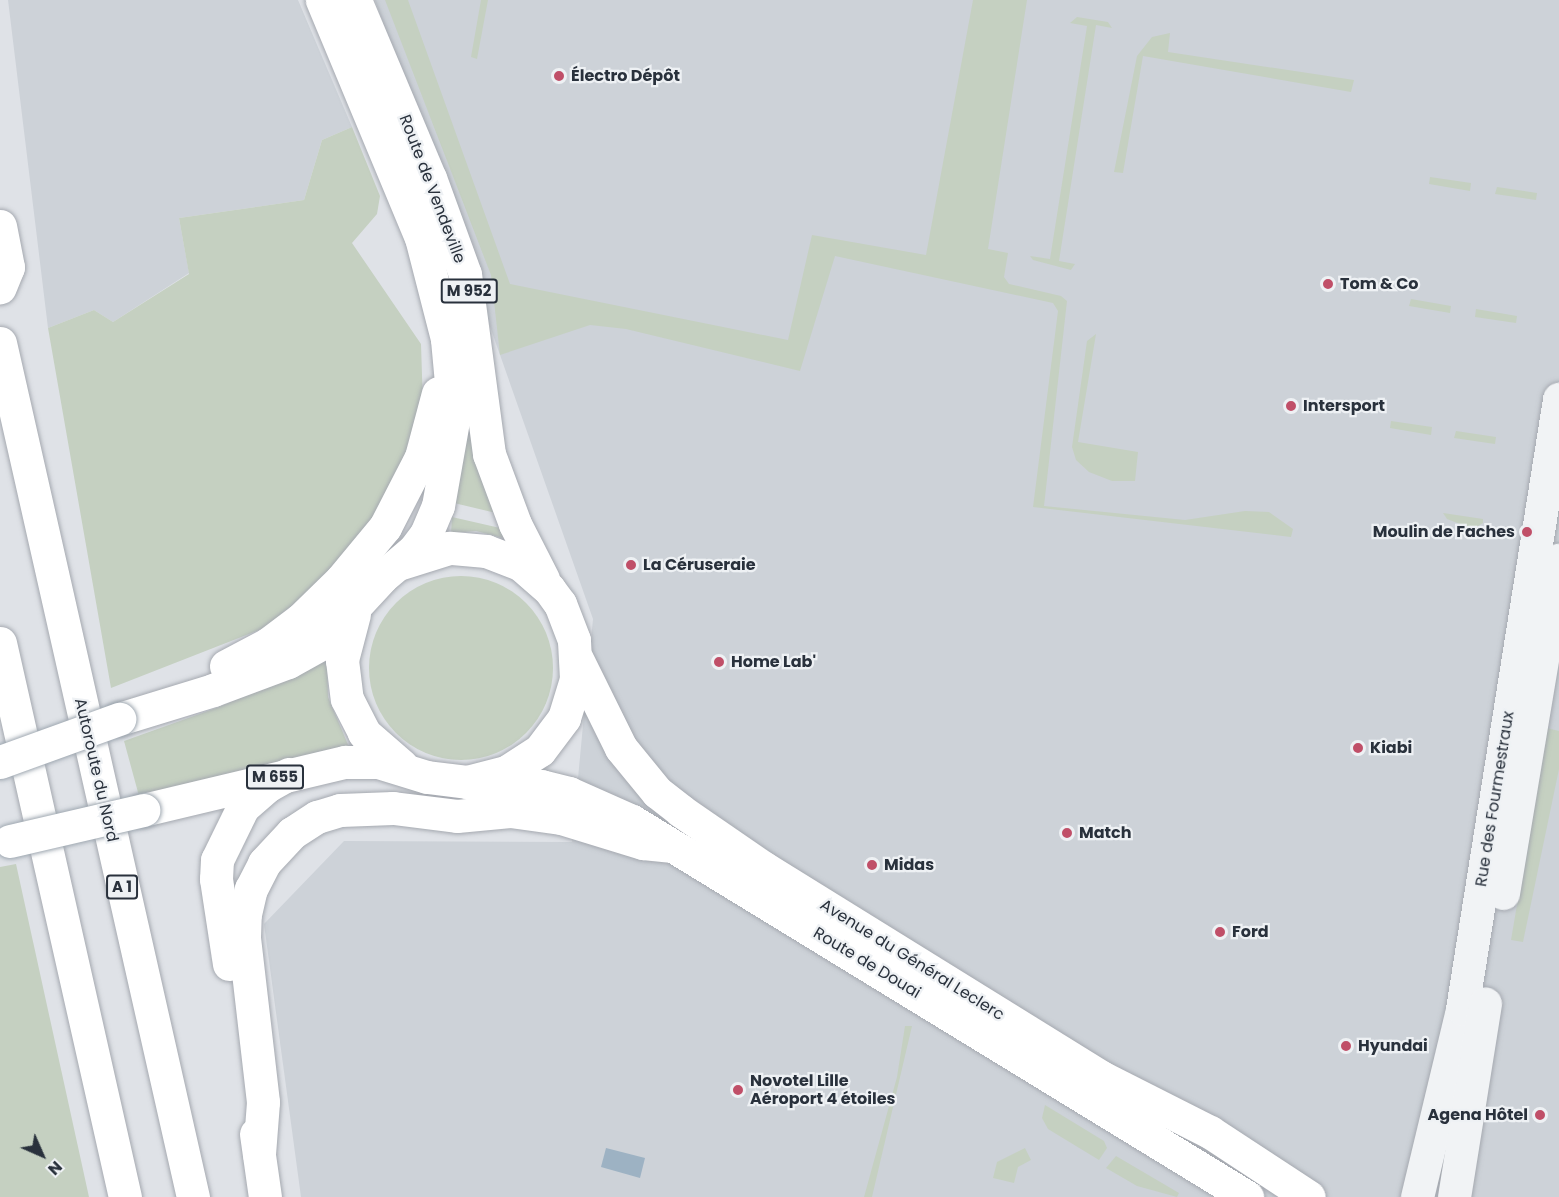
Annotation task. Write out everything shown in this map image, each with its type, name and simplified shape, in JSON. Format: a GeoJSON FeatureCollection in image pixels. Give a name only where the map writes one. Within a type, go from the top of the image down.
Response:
{"type":"FeatureCollection","features":[{"type":"Feature","properties":{"kind":"main road","name":"Route de Vendeville"},"geometry":{"type":"LineString","coordinates":[[322,0],[400,183],[434,280]]}},
{"type":"Feature","properties":{"kind":"main road","name":"Route de Vendeville"},"geometry":{"type":"LineString","coordinates":[[355,0],[430,178],[465,274],[489,454],[515,524],[568,621],[577,659]]}},
{"type":"Feature","properties":{"kind":"main road"},"geometry":{"type":"LineString","coordinates":[[0,226],[8,267],[0,286]]}},
{"type":"Feature","properties":{"kind":"main road","name":"M 952"},"geometry":{"type":"LineString","coordinates":[[397,566],[426,534],[435,515],[450,446],[453,379],[434,280]]}},
{"type":"Feature","properties":{"kind":"main road"},"geometry":{"type":"LineString","coordinates":[[119,719],[276,638],[326,596],[385,527],[412,478],[436,406],[440,344],[434,280]]}},
{"type":"Feature","properties":{"kind":"main road","name":"Autoroute du Nord"},"geometry":{"type":"LineString","coordinates":[[0,343],[193,1197]]}},
{"type":"Feature","properties":{"kind":"main road"},"geometry":{"type":"LineString","coordinates":[[0,762],[119,719],[213,690],[306,654],[336,630],[382,577],[397,566],[431,551],[468,548],[520,564],[549,589]]}},
{"type":"Feature","properties":{"kind":"main road"},"geometry":{"type":"LineString","coordinates":[[359,605],[350,622],[342,660],[347,699],[354,716],[377,748],[408,770]]}},
{"type":"Feature","properties":{"kind":"main road"},"geometry":{"type":"LineString","coordinates":[[0,643],[125,1197]]}},
{"type":"Feature","properties":{"kind":"main road"},"geometry":{"type":"LineString","coordinates":[[467,782],[506,772],[524,763],[554,735],[572,699],[577,659]]}},
{"type":"Feature","properties":{"kind":"main road","name":"Avenue du Général Leclerc"},"geometry":{"type":"LineString","coordinates":[[577,659],[621,748],[657,792],[681,811],[764,868],[1101,1077],[1210,1132],[1309,1197]]}},
{"type":"Feature","properties":{"kind":"main road","name":"M 655"},"geometry":{"type":"LineString","coordinates":[[5,842],[289,774],[364,761],[408,770]]}},
{"type":"Feature","properties":{"kind":"main road","name":"Route de Douai"},"geometry":{"type":"LineString","coordinates":[[408,770],[447,782],[542,786],[569,793],[632,821],[1247,1197]]}},
{"type":"Feature","properties":{"kind":"main road"},"geometry":{"type":"LineString","coordinates":[[265,1197],[221,914],[217,860],[243,807],[267,786],[289,774]]}},
{"type":"Feature","properties":{"kind":"main road"},"geometry":{"type":"LineString","coordinates":[[259,1154],[263,1102],[244,937],[245,914],[251,889],[264,863],[292,833],[317,817],[340,810],[393,808],[457,816],[510,810],[561,818],[643,843],[673,846]]}},
{"type":"Feature","properties":{"kind":"street","name":"Rue des Fourmestraux"},"geometry":{"type":"LineString","coordinates":[[1417,1197],[1462,1009],[1559,399]]}},
{"type":"Feature","properties":{"kind":"street","name":"Rue des Fourmestraux"},"geometry":{"type":"LineString","coordinates":[[1454,1197],[1559,560]]}},
{"type":"Feature","properties":{"kind":"shaded area"},"geometry":{"type":"Polygon","coordinates":[[[8,0],[298,0],[352,127],[322,140],[304,200],[179,218],[189,273],[113,322],[94,310],[48,328],[8,0]]]}},
{"type":"Feature","properties":{"kind":"shaded area"},"geometry":{"type":"Polygon","coordinates":[[[375,0],[1559,0],[1559,1197],[301,1197],[264,924],[344,841],[572,842],[593,619],[375,0]]]}},
{"type":"Feature","properties":{"kind":"green space"},"geometry":{"type":"Polygon","coordinates":[[[385,0],[408,0],[510,284],[788,340],[812,235],[926,255],[973,0],[1027,0],[988,249],[1008,253],[1004,277],[1009,284],[1061,296],[1067,301],[1044,506],[1185,520],[1245,511],[1269,512],[1293,529],[1291,537],[1033,507],[1058,311],[1053,303],[835,256],[800,371],[626,329],[590,325],[500,355],[491,275],[385,0]]]}},
{"type":"Feature","properties":{"kind":"green space"},"geometry":{"type":"Polygon","coordinates":[[[481,0],[488,0],[477,59],[471,57],[481,0]]]}},
{"type":"Feature","properties":{"kind":"green space"},"geometry":{"type":"Polygon","coordinates":[[[1077,17],[1108,22],[1112,28],[1096,25],[1059,261],[1075,264],[1071,270],[1033,260],[1030,256],[1050,259],[1087,26],[1070,23],[1077,17]]]}},
{"type":"Feature","properties":{"kind":"green space"},"geometry":{"type":"Polygon","coordinates":[[[1170,33],[1168,52],[1354,80],[1351,92],[1143,56],[1123,173],[1114,172],[1137,56],[1152,37],[1170,33]]]}},
{"type":"Feature","properties":{"kind":"green space"},"geometry":{"type":"Polygon","coordinates":[[[352,127],[380,196],[377,214],[352,243],[421,344],[423,406],[393,493],[324,580],[264,628],[111,688],[48,328],[94,310],[113,322],[189,274],[179,218],[304,200],[322,140],[352,127]]]}},
{"type":"Feature","properties":{"kind":"green space"},"geometry":{"type":"Polygon","coordinates":[[[1430,177],[1471,183],[1470,191],[1429,184],[1430,177]]]}},
{"type":"Feature","properties":{"kind":"green space"},"geometry":{"type":"Polygon","coordinates":[[[1497,187],[1537,193],[1536,200],[1495,194],[1497,187]]]}},
{"type":"Feature","properties":{"kind":"green space"},"geometry":{"type":"Polygon","coordinates":[[[1411,299],[1451,306],[1450,313],[1409,306],[1411,299]]]}},
{"type":"Feature","properties":{"kind":"green space"},"geometry":{"type":"Polygon","coordinates":[[[1476,309],[1517,316],[1516,323],[1475,317],[1476,309]]]}},
{"type":"Feature","properties":{"kind":"green space"},"geometry":{"type":"Polygon","coordinates":[[[1096,334],[1078,442],[1138,452],[1135,481],[1112,481],[1089,472],[1076,460],[1072,447],[1087,341],[1096,334]]]}},
{"type":"Feature","properties":{"kind":"green space"},"geometry":{"type":"Polygon","coordinates":[[[468,412],[496,513],[454,503],[468,412]]]}},
{"type":"Feature","properties":{"kind":"green space"},"geometry":{"type":"Polygon","coordinates":[[[1391,421],[1432,427],[1431,435],[1390,428],[1391,421]]]}},
{"type":"Feature","properties":{"kind":"green space"},"geometry":{"type":"Polygon","coordinates":[[[1456,431],[1496,437],[1495,444],[1454,438],[1456,431]]]}},
{"type":"Feature","properties":{"kind":"green space"},"geometry":{"type":"Polygon","coordinates":[[[1443,513],[1483,519],[1483,523],[1473,529],[1447,519],[1443,513]]]}},
{"type":"Feature","properties":{"kind":"green space"},"geometry":{"type":"Polygon","coordinates":[[[452,517],[500,528],[503,538],[476,531],[451,533],[452,517]]]}},
{"type":"Feature","properties":{"kind":"green space"},"geometry":{"type":"Polygon","coordinates":[[[461,576],[496,583],[512,591],[526,603],[538,617],[546,633],[553,668],[546,703],[538,719],[526,733],[512,745],[496,753],[461,760],[426,753],[410,745],[396,733],[384,719],[376,703],[369,668],[376,633],[384,617],[396,603],[410,591],[426,583],[461,576]]]}},
{"type":"Feature","properties":{"kind":"green space"},"geometry":{"type":"Polygon","coordinates":[[[327,659],[328,697],[349,747],[139,796],[124,741],[219,707],[327,659]]]}},
{"type":"Feature","properties":{"kind":"green space"},"geometry":{"type":"Polygon","coordinates":[[[1547,728],[1559,731],[1559,769],[1523,942],[1511,940],[1547,728]]]}},
{"type":"Feature","properties":{"kind":"green space"},"geometry":{"type":"Polygon","coordinates":[[[16,864],[89,1197],[0,1197],[0,867],[16,864]]]}},
{"type":"Feature","properties":{"kind":"green space"},"geometry":{"type":"Polygon","coordinates":[[[905,1026],[912,1026],[872,1197],[864,1197],[897,1077],[905,1026]]]}},
{"type":"Feature","properties":{"kind":"green space"},"geometry":{"type":"Polygon","coordinates":[[[1045,1105],[1104,1141],[1107,1148],[1099,1160],[1048,1129],[1042,1118],[1045,1105]]]}},
{"type":"Feature","properties":{"kind":"green space"},"geometry":{"type":"Polygon","coordinates":[[[1025,1148],[1031,1160],[1018,1167],[1014,1183],[993,1178],[997,1162],[1025,1148]]]}},
{"type":"Feature","properties":{"kind":"green space"},"geometry":{"type":"Polygon","coordinates":[[[1116,1156],[1179,1193],[1177,1197],[1137,1186],[1106,1168],[1116,1156]]]}},
{"type":"Feature","properties":{"kind":"water"},"geometry":{"type":"Polygon","coordinates":[[[606,1148],[645,1158],[640,1178],[601,1167],[606,1148]]]}},
{"type":"Feature","properties":{"kind":"place","name":"Électro Dépôt"},"geometry":{"type":"Point","coordinates":[559,76]}},
{"type":"Feature","properties":{"kind":"place","name":"Tom & Co"},"geometry":{"type":"Point","coordinates":[1328,284]}},
{"type":"Feature","properties":{"kind":"place","name":"Intersport"},"geometry":{"type":"Point","coordinates":[1291,406]}},
{"type":"Feature","properties":{"kind":"place","name":"Moulin de Faches"},"geometry":{"type":"Point","coordinates":[1527,532]}},
{"type":"Feature","properties":{"kind":"place","name":"La Céruseraie"},"geometry":{"type":"Point","coordinates":[631,565]}},
{"type":"Feature","properties":{"kind":"place","name":"Home Lab'"},"geometry":{"type":"Point","coordinates":[719,662]}},
{"type":"Feature","properties":{"kind":"place","name":"Kiabi"},"geometry":{"type":"Point","coordinates":[1358,748]}},
{"type":"Feature","properties":{"kind":"place","name":"Match"},"geometry":{"type":"Point","coordinates":[1067,833]}},
{"type":"Feature","properties":{"kind":"place","name":"Midas"},"geometry":{"type":"Point","coordinates":[872,865]}},
{"type":"Feature","properties":{"kind":"place","name":"Ford"},"geometry":{"type":"Point","coordinates":[1220,932]}},
{"type":"Feature","properties":{"kind":"place","name":"Hyundai"},"geometry":{"type":"Point","coordinates":[1346,1046]}},
{"type":"Feature","properties":{"kind":"place","name":"Novotel Lille Aéroport 4 étoiles"},"geometry":{"type":"Point","coordinates":[738,1090]}},
{"type":"Feature","properties":{"kind":"place","name":"Agena Hôtel"},"geometry":{"type":"Point","coordinates":[1540,1115]}}]}
